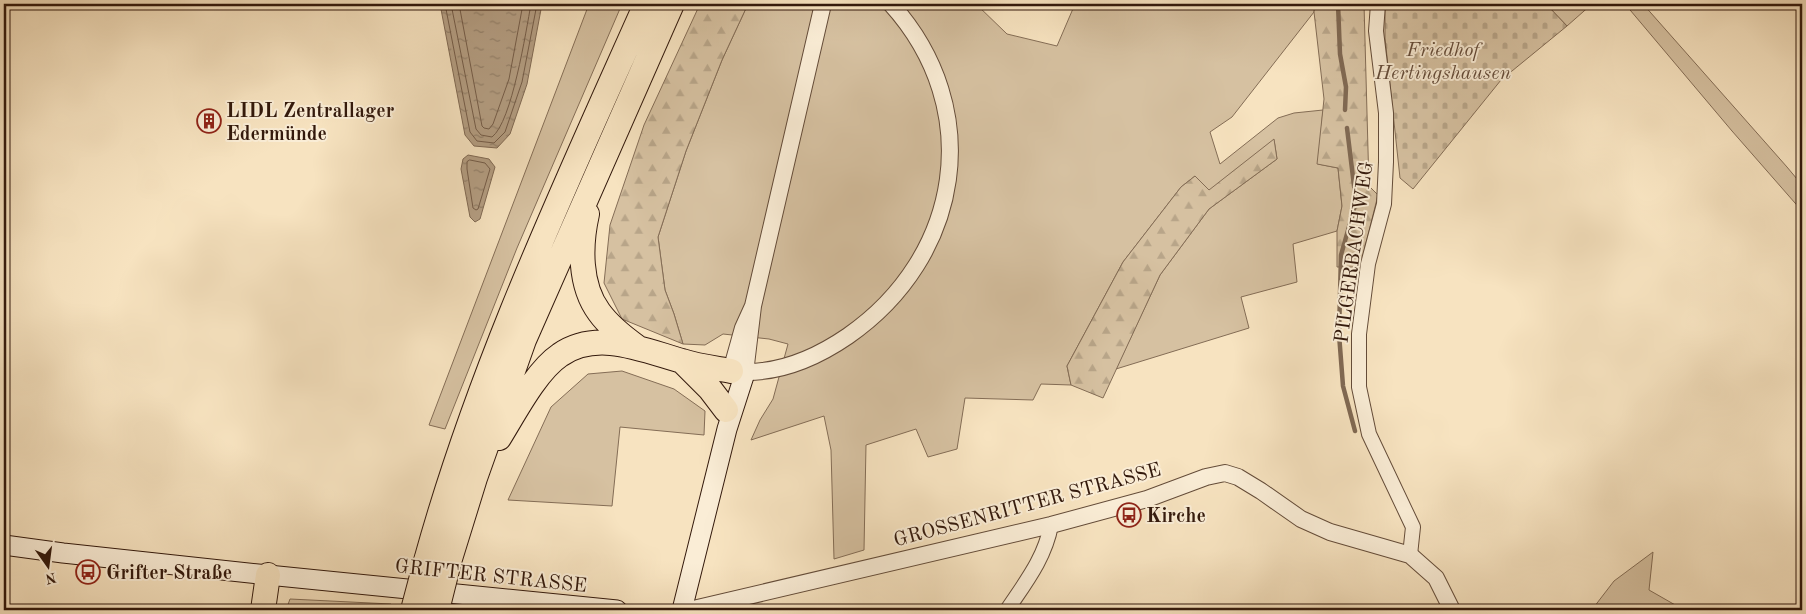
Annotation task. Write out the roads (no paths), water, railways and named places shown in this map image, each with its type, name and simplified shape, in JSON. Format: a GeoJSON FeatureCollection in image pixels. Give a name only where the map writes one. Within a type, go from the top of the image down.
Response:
{"type":"FeatureCollection","features":[{"type":"Feature","properties":{"kind":"highway"},"geometry":{"type":"LineString","coordinates":[[413,610],[441,505],[503,333],[646,4]]}},
{"type":"Feature","properties":{"kind":"highway"},"geometry":{"type":"LineString","coordinates":[[437,610],[449,562],[475,478],[524,340],[672,4]]}},
{"type":"Feature","properties":{"kind":"highway"},"geometry":{"type":"LineString","coordinates":[[595,177],[584,234],[583,269],[587,286],[591,299],[605,320],[637,347]]}},
{"type":"Feature","properties":{"kind":"highway"},"geometry":{"type":"LineString","coordinates":[[475,478],[512,416],[537,379],[560,355],[574,348],[594,343],[637,347],[683,362],[738,372]]}},
{"type":"Feature","properties":{"kind":"highway"},"geometry":{"type":"LineString","coordinates":[[683,362],[710,389],[726,420]]}},
{"type":"Feature","properties":{"kind":"highway"},"geometry":{"type":"LineString","coordinates":[[263,610],[268,575]]}},
{"type":"Feature","properties":{"kind":"main road"},"geometry":{"type":"LineString","coordinates":[[682,610],[738,372]]}},
{"type":"Feature","properties":{"kind":"main road","name":"GRIFTER STRASSE"},"geometry":{"type":"LineString","coordinates":[[4,545],[268,575],[617,610]]}},
{"type":"Feature","properties":{"kind":"street"},"geometry":{"type":"LineString","coordinates":[[823,4],[753,306],[743,328],[738,372],[770,370],[799,362],[826,350],[855,331],[882,309],[902,287],[919,263],[936,227],[946,194],[950,167],[945,104],[922,45],[891,4]]}},
{"type":"Feature","properties":{"kind":"street","name":"PILGERBACHWEG"},"geometry":{"type":"LineString","coordinates":[[1378,4],[1376,31],[1386,113],[1384,204],[1368,264],[1359,334],[1359,387],[1369,434],[1413,527],[1410,556]]}},
{"type":"Feature","properties":{"kind":"street","name":"GROSSENRITTER STRASSE"},"geometry":{"type":"LineString","coordinates":[[689,610],[1050,524],[1147,499],[1199,479],[1225,473],[1238,477],[1301,519],[1330,532],[1410,556],[1436,578],[1452,610]]}},
{"type":"Feature","properties":{"kind":"street"},"geometry":{"type":"LineString","coordinates":[[1007,610],[1038,564],[1048,541],[1050,524]]}},
{"type":"Feature","properties":{"kind":"water"},"geometry":{"type":"Polygon","coordinates":[[[440,4],[542,4],[527,84],[510,134],[497,148],[474,146],[465,135],[440,4]]]}},
{"type":"Feature","properties":{"kind":"water"},"geometry":{"type":"Polygon","coordinates":[[[468,155],[489,159],[495,167],[480,219],[475,222],[470,217],[461,169],[463,159],[468,155]]]}},
{"type":"Feature","properties":{"kind":"waterway"},"geometry":{"type":"LineString","coordinates":[[1338,4],[1340,54],[1346,87],[1345,110]]}},
{"type":"Feature","properties":{"kind":"waterway"},"geometry":{"type":"LineString","coordinates":[[1347,128],[1356,202],[1341,255],[1339,334],[1343,386],[1355,431]]}},
{"type":"Feature","properties":{"kind":"place","name":"LIDL Zentrallager Edermünde"},"geometry":{"type":"Point","coordinates":[209,121]}},
{"type":"Feature","properties":{"kind":"place","name":"Kirche"},"geometry":{"type":"Point","coordinates":[1129,515]}},
{"type":"Feature","properties":{"kind":"place","name":"Grifter Straße"},"geometry":{"type":"Point","coordinates":[88,572]}},
{"type":"Feature","properties":{"kind":"park label","name":"Friedhof Hertingshausen"},"geometry":{"type":"Point","coordinates":[1443,60]}}]}
